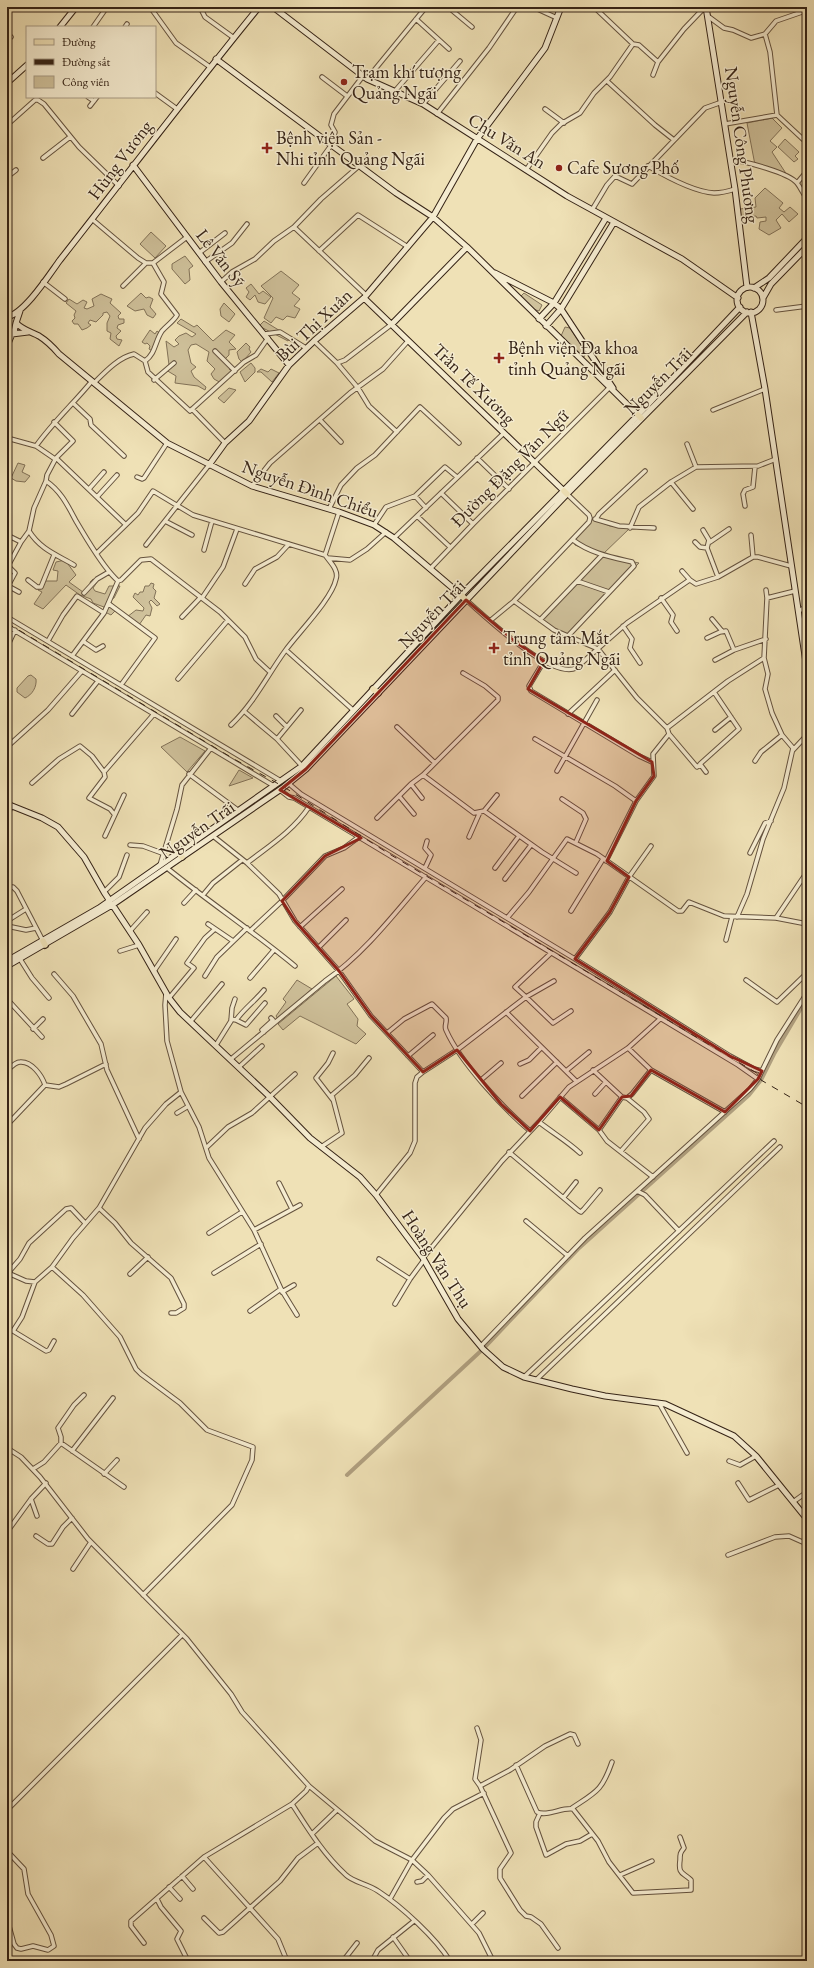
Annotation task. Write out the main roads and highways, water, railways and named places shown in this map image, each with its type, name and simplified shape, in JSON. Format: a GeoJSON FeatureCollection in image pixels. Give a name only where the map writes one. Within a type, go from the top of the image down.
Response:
{"type":"FeatureCollection","features":[{"type":"Feature","properties":{"kind":"main road"},"geometry":{"type":"LineString","coordinates":[[63,26],[76,7]]}},
{"type":"Feature","properties":{"kind":"main road","name":"Hùng Vương"},"geometry":{"type":"LineString","coordinates":[[20,311],[93,220],[133,165],[216,59],[259,7]]}},
{"type":"Feature","properties":{"kind":"main road","name":"Chu Văn An"},"geometry":{"type":"LineString","coordinates":[[273,7],[365,77],[423,104],[592,210],[682,259],[738,298]]}},
{"type":"Feature","properties":{"kind":"main road","name":"Bùi Thị Xuân"},"geometry":{"type":"LineString","coordinates":[[209,465],[225,443],[249,421],[289,365],[365,296],[433,217],[477,139],[545,48],[561,7]]}},
{"type":"Feature","properties":{"kind":"main road","name":"Nguyễn Công Phương"},"geometry":{"type":"LineString","coordinates":[[706,7],[709,17],[731,160],[747,287]]}},
{"type":"Feature","properties":{"kind":"main road"},"geometry":{"type":"LineString","coordinates":[[216,59],[332,144],[359,166],[433,217],[467,247],[546,326],[640,416]]}},
{"type":"Feature","properties":{"kind":"main road"},"geometry":{"type":"LineString","coordinates":[[7,83],[26,66]]}},
{"type":"Feature","properties":{"kind":"main road","name":"Lê Văn Sỹ"},"geometry":{"type":"LineString","coordinates":[[133,165],[205,262],[267,336],[289,365]]}},
{"type":"Feature","properties":{"kind":"main road"},"geometry":{"type":"LineString","coordinates":[[540,319],[554,303],[606,218]]}},
{"type":"Feature","properties":{"kind":"main road"},"geometry":{"type":"LineString","coordinates":[[546,326],[561,309],[614,222]]}},
{"type":"Feature","properties":{"kind":"main road"},"geometry":{"type":"LineString","coordinates":[[754,288],[769,278],[807,238]]}},
{"type":"Feature","properties":{"kind":"main road"},"geometry":{"type":"LineString","coordinates":[[392,324],[467,247]]}},
{"type":"Feature","properties":{"kind":"main road"},"geometry":{"type":"LineString","coordinates":[[763,298],[760,292],[754,288],[747,287],[741,291],[738,298],[740,307],[749,312],[759,309],[771,284],[807,247]]}},
{"type":"Feature","properties":{"kind":"main road"},"geometry":{"type":"LineString","coordinates":[[490,270],[554,303],[561,309],[595,358],[616,393]]}},
{"type":"Feature","properties":{"kind":"main road","name":"Trần Tế Xương"},"geometry":{"type":"LineString","coordinates":[[365,296],[408,341],[565,492]]}},
{"type":"Feature","properties":{"kind":"main road","name":"Nguyễn Trãi"},"geometry":{"type":"LineString","coordinates":[[640,416],[740,307]]}},
{"type":"Feature","properties":{"kind":"main road"},"geometry":{"type":"LineString","coordinates":[[7,317],[20,311]]}},
{"type":"Feature","properties":{"kind":"main road"},"geometry":{"type":"LineString","coordinates":[[7,346],[10,335],[16,329],[16,323],[20,311]]}},
{"type":"Feature","properties":{"kind":"main road"},"geometry":{"type":"LineString","coordinates":[[749,312],[776,459],[807,669]]}},
{"type":"Feature","properties":{"kind":"main road","name":"Nguyễn Trãi"},"geometry":{"type":"LineString","coordinates":[[111,903],[160,865],[213,836],[280,790],[306,769],[461,595],[640,416],[749,312]]}},
{"type":"Feature","properties":{"kind":"main road","name":"Nguyễn Đình Chiểu"},"geometry":{"type":"LineString","coordinates":[[7,317],[12,318],[16,323],[29,332],[37,335],[49,343],[93,382],[167,443],[252,486],[339,512],[374,525],[394,538],[461,595]]}},
{"type":"Feature","properties":{"kind":"main road"},"geometry":{"type":"LineString","coordinates":[[10,335],[29,332]]}},
{"type":"Feature","properties":{"kind":"main road"},"geometry":{"type":"LineString","coordinates":[[588,365],[595,358]]}},
{"type":"Feature","properties":{"kind":"main road","name":"Nguyễn Trãi"},"geometry":{"type":"LineString","coordinates":[[111,903],[167,868],[180,855],[302,766],[353,710],[375,691],[466,600],[565,492]]}},
{"type":"Feature","properties":{"kind":"main road"},"geometry":{"type":"LineString","coordinates":[[461,595],[466,600]]}},
{"type":"Feature","properties":{"kind":"main road","name":"Hoàng Văn Thụ"},"geometry":{"type":"LineString","coordinates":[[10,805],[42,818],[58,828],[84,857],[104,892],[139,945],[168,996],[191,1021],[321,1147],[360,1177],[376,1195],[424,1259],[458,1319],[480,1346],[503,1367],[524,1377],[605,1396],[659,1403],[734,1436],[756,1456],[807,1519]]}},
{"type":"Feature","properties":{"kind":"main road"},"geometry":{"type":"LineString","coordinates":[[7,966],[111,903]]}},
{"type":"Feature","properties":{"kind":"main road"},"geometry":{"type":"LineString","coordinates":[[7,961],[44,943]]}},
{"type":"Feature","properties":{"kind":"waterway"},"geometry":{"type":"LineString","coordinates":[[347,1475],[483,1349],[578,1249],[749,1095],[761,1080],[774,1054],[807,998]]}},
{"type":"Feature","properties":{"kind":"railway"},"geometry":{"type":"LineString","coordinates":[[7,623],[234,759],[284,787],[391,855],[760,1075],[761,1080],[807,1107]]}},
{"type":"Feature","properties":{"kind":"place","name":"Trạm khí tượng Quảng Ngãi"},"geometry":{"type":"Point","coordinates":[344,82]}},
{"type":"Feature","properties":{"kind":"place","name":"Bệnh viện Sản - Nhi tỉnh Quảng Ngãi"},"geometry":{"type":"Point","coordinates":[267,148]}},
{"type":"Feature","properties":{"kind":"place","name":"Cafe Sương Phố"},"geometry":{"type":"Point","coordinates":[559,168]}},
{"type":"Feature","properties":{"kind":"place","name":"Bệnh viện Đa khoa tỉnh Quảng Ngãi"},"geometry":{"type":"Point","coordinates":[499,358]}},
{"type":"Feature","properties":{"kind":"place","name":"Trung tâm Mắt tỉnh Quảng Ngãi"},"geometry":{"type":"Point","coordinates":[494,648]}}]}
